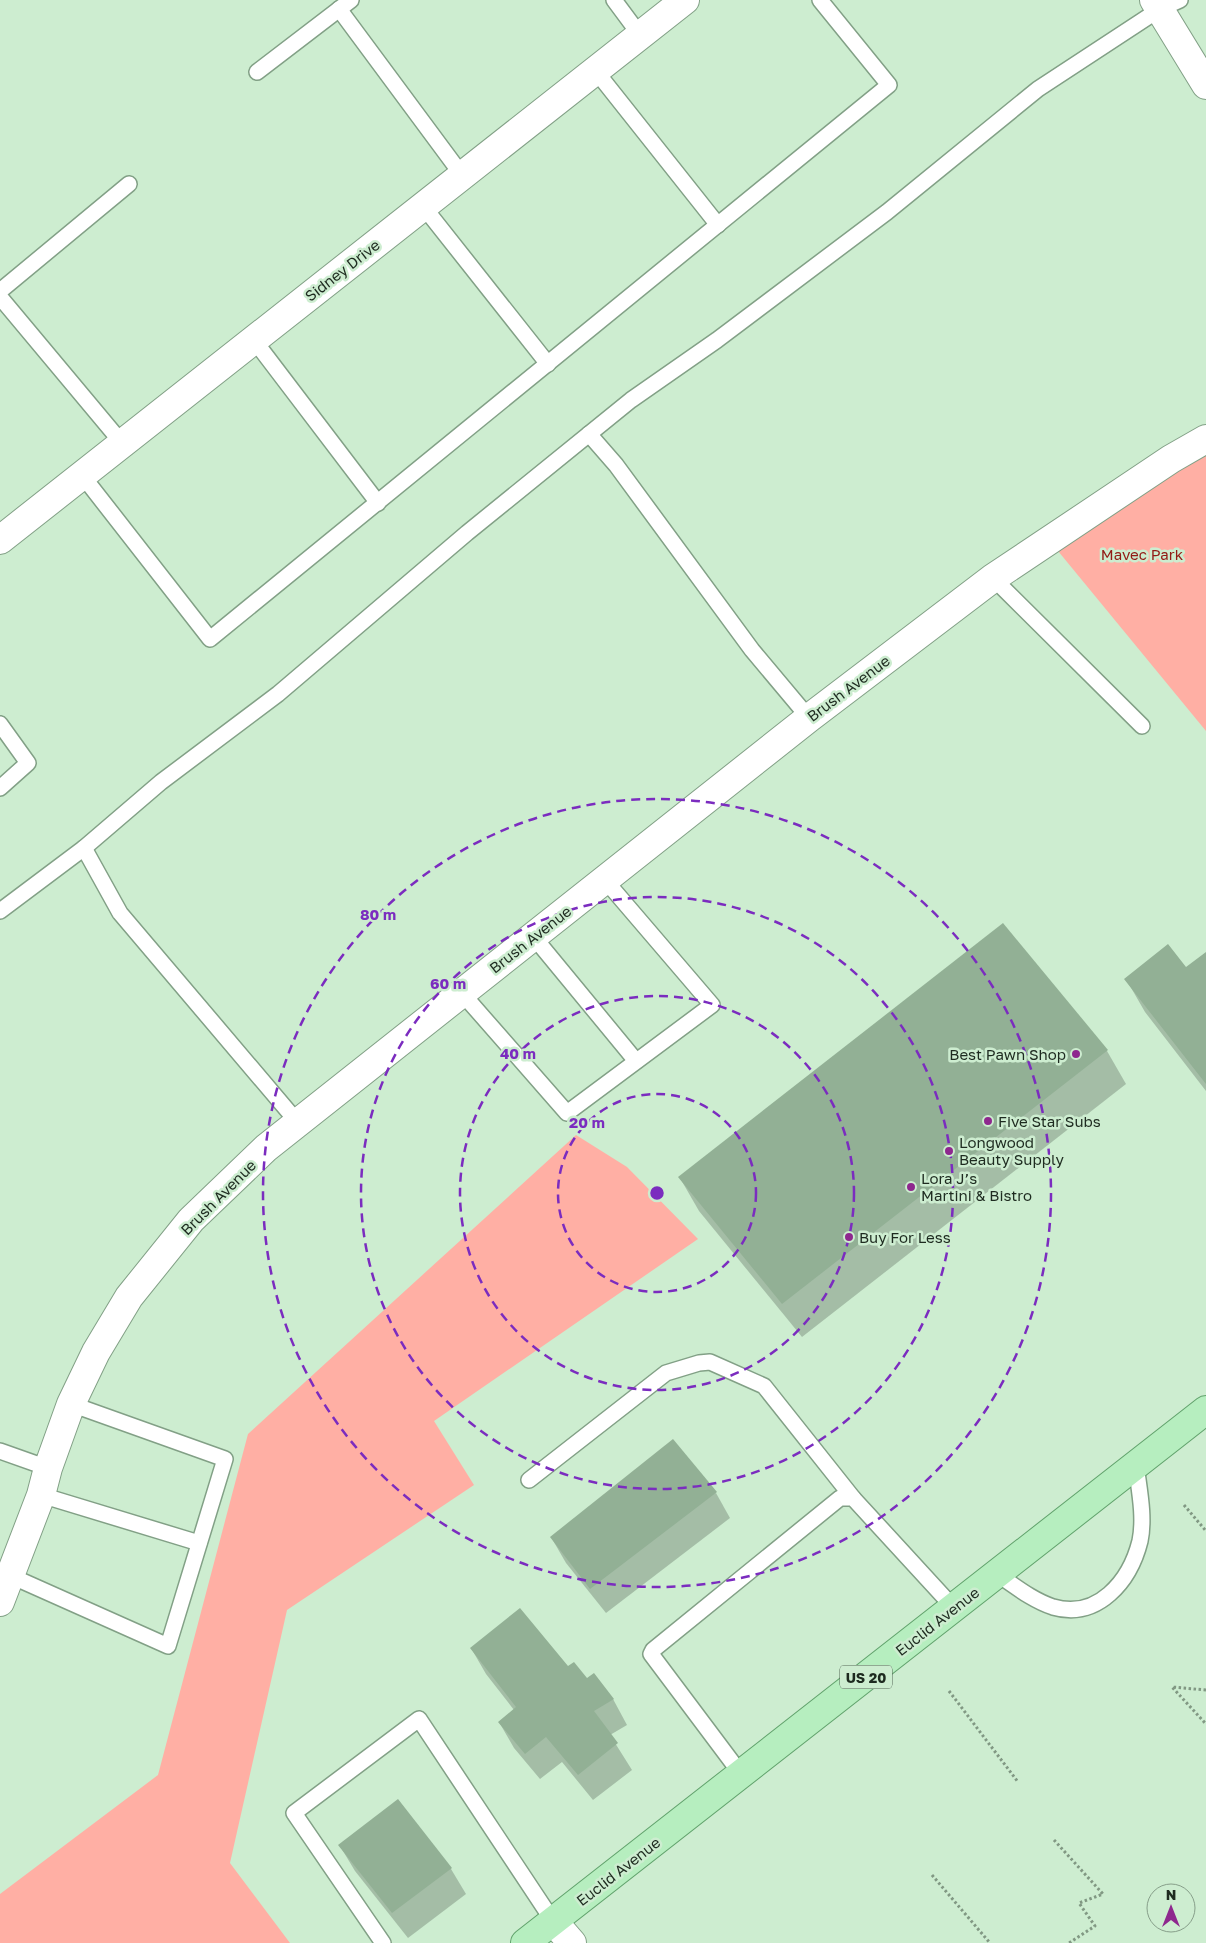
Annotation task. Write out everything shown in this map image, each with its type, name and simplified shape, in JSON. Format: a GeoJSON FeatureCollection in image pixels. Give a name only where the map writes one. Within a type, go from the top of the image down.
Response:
{"type":"FeatureCollection","features":[{"type":"Feature","properties":{"kind":"main road","name":"Euclid Avenue"},"geometry":{"type":"LineString","coordinates":[[525,1943],[1206,1410]]}},
{"type":"Feature","properties":{"kind":"street","name":"Sidney Drive"},"geometry":{"type":"LineString","coordinates":[[0,540],[685,0]]}},
{"type":"Feature","properties":{"kind":"street"},"geometry":{"type":"LineString","coordinates":[[1164,3],[1206,85]]}},
{"type":"Feature","properties":{"kind":"street","name":"Brush Avenue"},"geometry":{"type":"LineString","coordinates":[[0,1602],[41,1495],[48,1468],[71,1404],[96,1352],[129,1297],[191,1220],[266,1148],[809,718],[993,578],[1171,459],[1206,439]]}},
{"type":"Feature","properties":{"kind":"street"},"geometry":{"type":"LineString","coordinates":[[553,1921],[572,1943]]}},
{"type":"Feature","properties":{"kind":"lane"},"geometry":{"type":"LineString","coordinates":[[257,72],[351,0]]}},
{"type":"Feature","properties":{"kind":"lane"},"geometry":{"type":"LineString","coordinates":[[614,0],[640,35]]}},
{"type":"Feature","properties":{"kind":"lane"},"geometry":{"type":"LineString","coordinates":[[82,475],[210,639],[889,85],[820,0]]}},
{"type":"Feature","properties":{"kind":"lane"},"geometry":{"type":"LineString","coordinates":[[0,911],[84,848],[161,782],[278,694],[467,533],[631,400],[717,340],[879,218],[1038,89],[1164,3]]}},
{"type":"Feature","properties":{"kind":"lane"},"geometry":{"type":"LineString","coordinates":[[339,9],[462,175]]}},
{"type":"Feature","properties":{"kind":"lane"},"geometry":{"type":"LineString","coordinates":[[595,70],[718,225]]}},
{"type":"Feature","properties":{"kind":"lane"},"geometry":{"type":"LineString","coordinates":[[0,291],[129,184]]}},
{"type":"Feature","properties":{"kind":"lane"},"geometry":{"type":"LineString","coordinates":[[423,206],[548,364]]}},
{"type":"Feature","properties":{"kind":"lane"},"geometry":{"type":"LineString","coordinates":[[0,297],[122,443]]}},
{"type":"Feature","properties":{"kind":"lane"},"geometry":{"type":"LineString","coordinates":[[254,340],[378,502]]}},
{"type":"Feature","properties":{"kind":"lane"},"geometry":{"type":"LineString","coordinates":[[589,434],[616,465],[752,650],[809,718]]}},
{"type":"Feature","properties":{"kind":"lane"},"geometry":{"type":"LineString","coordinates":[[993,578],[1142,726]]}},
{"type":"Feature","properties":{"kind":"lane"},"geometry":{"type":"LineString","coordinates":[[0,724],[28,763],[0,788]]}},
{"type":"Feature","properties":{"kind":"lane"},"geometry":{"type":"LineString","coordinates":[[84,848],[120,912],[298,1124]]}},
{"type":"Feature","properties":{"kind":"lane"},"geometry":{"type":"LineString","coordinates":[[461,992],[567,1113],[712,1005],[606,880]]}},
{"type":"Feature","properties":{"kind":"lane"},"geometry":{"type":"LineString","coordinates":[[533,936],[636,1061]]}},
{"type":"Feature","properties":{"kind":"lane"},"geometry":{"type":"LineString","coordinates":[[529,1480],[666,1373],[699,1363],[710,1362],[764,1386],[853,1498],[954,1608]]}},
{"type":"Feature","properties":{"kind":"lane"},"geometry":{"type":"LineString","coordinates":[[11,1576],[168,1646],[225,1459],[71,1404]]}},
{"type":"Feature","properties":{"kind":"lane"},"geometry":{"type":"LineString","coordinates":[[0,1451],[48,1468]]}},
{"type":"Feature","properties":{"kind":"lane"},"geometry":{"type":"LineString","coordinates":[[998,1574],[1032,1598],[1055,1607],[1081,1610],[1112,1594],[1129,1573],[1140,1540],[1141,1508],[1136,1465]]}},
{"type":"Feature","properties":{"kind":"lane"},"geometry":{"type":"LineString","coordinates":[[41,1495],[199,1543]]}},
{"type":"Feature","properties":{"kind":"lane"},"geometry":{"type":"LineString","coordinates":[[742,1774],[651,1654],[653,1650],[840,1498],[853,1498]]}},
{"type":"Feature","properties":{"kind":"lane"},"geometry":{"type":"LineString","coordinates":[[384,1943],[294,1813],[419,1719],[553,1921]]}},
{"type":"Feature","properties":{"kind":"path"},"geometry":{"type":"LineString","coordinates":[[1184,1505],[1206,1532]]}},
{"type":"Feature","properties":{"kind":"path"},"geometry":{"type":"LineString","coordinates":[[1206,1690],[1172,1686],[1206,1724]]}},
{"type":"Feature","properties":{"kind":"path"},"geometry":{"type":"LineString","coordinates":[[949,1691],[1018,1782]]}},
{"type":"Feature","properties":{"kind":"path"},"geometry":{"type":"LineString","coordinates":[[1054,1840],[1103,1894],[1079,1903],[1095,1926],[1070,1943]]}},
{"type":"Feature","properties":{"kind":"path"},"geometry":{"type":"LineString","coordinates":[[932,1875],[990,1943]]}},
{"type":"Feature","properties":{"kind":"green space","name":"Mavec Park"},"geometry":{"type":"Polygon","coordinates":[[[1206,439],[1206,731],[1049,540],[1206,439]]]}},
{"type":"Feature","properties":{"kind":"green space"},"geometry":{"type":"Polygon","coordinates":[[[576,1135],[627,1167],[698,1239],[434,1421],[474,1485],[287,1610],[230,1863],[290,1943],[0,1943],[0,1894],[158,1775],[248,1434],[576,1135]]]}},
{"type":"Feature","properties":{"kind":"building"},"geometry":{"type":"Polygon","coordinates":[[[1003,923],[1108,1050],[782,1304],[678,1177],[1003,923]]]}},
{"type":"Feature","properties":{"kind":"building"},"geometry":{"type":"Polygon","coordinates":[[[1168,944],[1186,967],[1206,952],[1206,1084],[1124,979],[1168,944]]]}},
{"type":"Feature","properties":{"kind":"building"},"geometry":{"type":"Polygon","coordinates":[[[673,1439],[717,1492],[590,1589],[550,1537],[673,1439]]]}},
{"type":"Feature","properties":{"kind":"building"},"geometry":{"type":"Polygon","coordinates":[[[520,1608],[568,1666],[574,1662],[587,1678],[594,1673],[614,1699],[594,1711],[618,1743],[578,1775],[546,1737],[525,1754],[498,1722],[516,1707],[470,1648],[520,1608]]]}},
{"type":"Feature","properties":{"kind":"building"},"geometry":{"type":"Polygon","coordinates":[[[398,1799],[452,1868],[392,1913],[338,1845],[398,1799]]]}},
{"type":"Feature","properties":{"kind":"place","name":"Best Pawn Shop"},"geometry":{"type":"Point","coordinates":[1076,1054]}},
{"type":"Feature","properties":{"kind":"place","name":"Five Star Subs"},"geometry":{"type":"Point","coordinates":[988,1121]}},
{"type":"Feature","properties":{"kind":"place","name":"Longwood Beauty Supply"},"geometry":{"type":"Point","coordinates":[949,1151]}},
{"type":"Feature","properties":{"kind":"place","name":"Lora J’s Martini & Bistro"},"geometry":{"type":"Point","coordinates":[911,1187]}},
{"type":"Feature","properties":{"kind":"place","name":"Buy For Less"},"geometry":{"type":"Point","coordinates":[849,1237]}}]}
